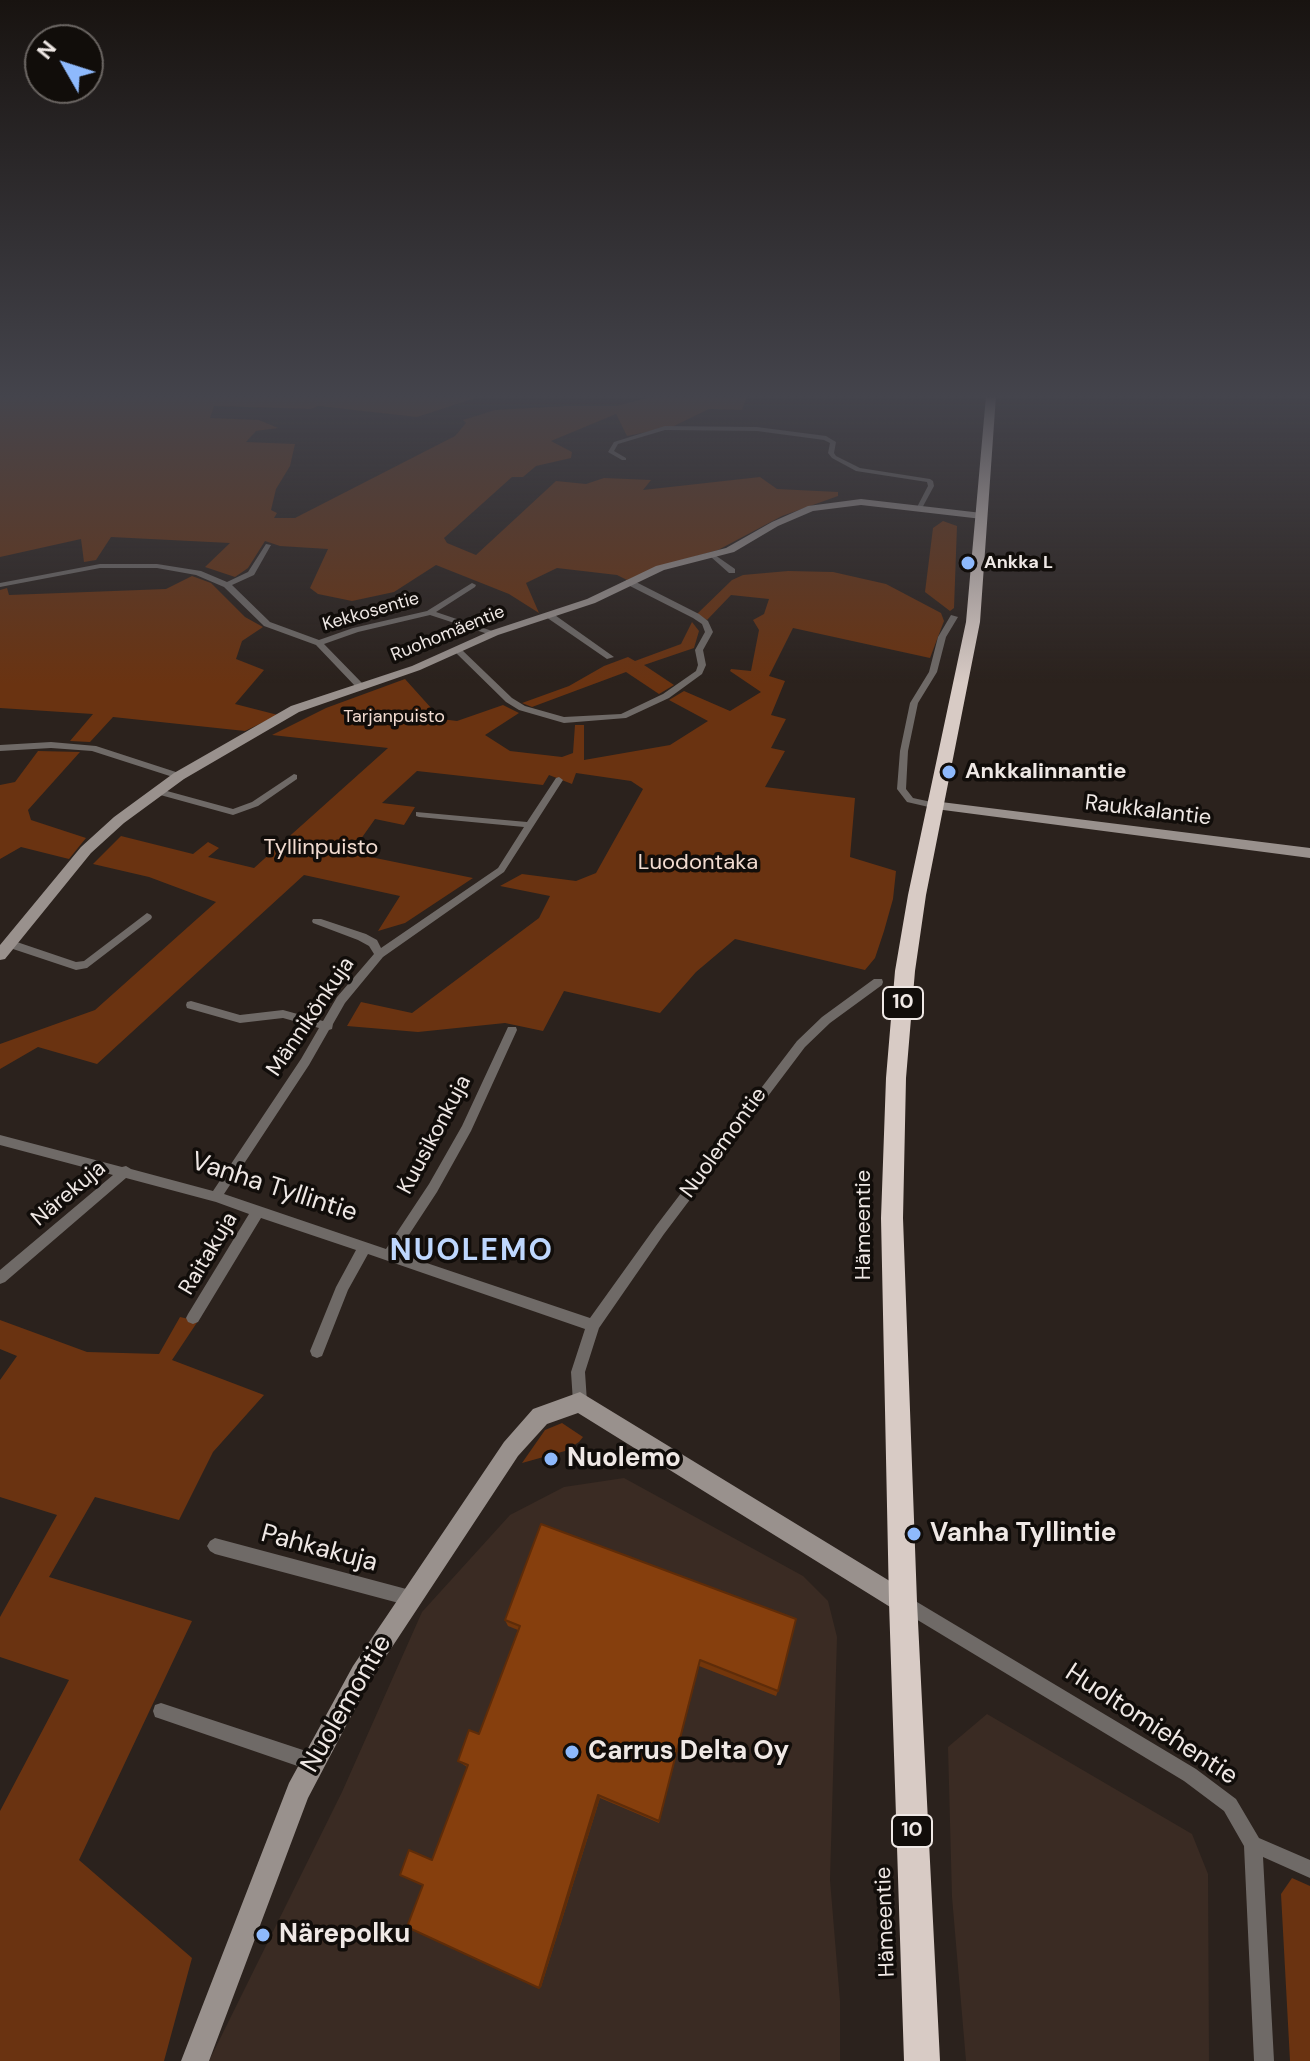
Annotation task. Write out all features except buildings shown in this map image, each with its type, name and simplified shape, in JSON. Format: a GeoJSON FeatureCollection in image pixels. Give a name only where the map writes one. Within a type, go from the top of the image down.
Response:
{"type":"FeatureCollection","features":[{"type":"Feature","properties":{"kind":"highway","name":"Hämeentie"},"geometry":{"type":"LineString","coordinates":[[922,2061],[903,1602],[892,1218],[896,1078],[905,971],[933,805],[973,622],[984,492]]}},
{"type":"Feature","properties":{"kind":"street"},"geometry":{"type":"LineString","coordinates":[[919,509],[928,492]]}},
{"type":"Feature","properties":{"kind":"street","name":"Ruohomäentie"},"geometry":{"type":"LineString","coordinates":[[0,955],[86,850],[119,820],[179,776],[295,709],[416,668],[494,633],[591,601],[660,568],[713,556],[811,508],[861,502],[982,516]]}},
{"type":"Feature","properties":{"kind":"street"},"geometry":{"type":"LineString","coordinates":[[227,585],[251,573],[268,545]]}},
{"type":"Feature","properties":{"kind":"street"},"geometry":{"type":"LineString","coordinates":[[713,556],[732,571]]}},
{"type":"Feature","properties":{"kind":"street"},"geometry":{"type":"LineString","coordinates":[[0,585],[72,570],[131,565],[184,570],[227,585],[267,624],[319,643],[359,685]]}},
{"type":"Feature","properties":{"kind":"street"},"geometry":{"type":"LineString","coordinates":[[458,651],[522,708],[564,720],[623,716],[666,696],[699,672],[702,665],[699,650],[709,632],[705,623],[696,616],[629,582]]}},
{"type":"Feature","properties":{"kind":"street","name":"Kekkosentie"},"geometry":{"type":"LineString","coordinates":[[319,643],[356,630],[430,613],[472,585]]}},
{"type":"Feature","properties":{"kind":"street"},"geometry":{"type":"LineString","coordinates":[[430,613],[494,633]]}},
{"type":"Feature","properties":{"kind":"street"},"geometry":{"type":"LineString","coordinates":[[549,615],[610,657]]}},
{"type":"Feature","properties":{"kind":"street"},"geometry":{"type":"LineString","coordinates":[[933,805],[910,800],[901,789],[904,751],[914,703],[933,672],[942,637],[954,617]]}},
{"type":"Feature","properties":{"kind":"street"},"geometry":{"type":"LineString","coordinates":[[0,748],[66,744],[93,748],[179,776]]}},
{"type":"Feature","properties":{"kind":"street"},"geometry":{"type":"LineString","coordinates":[[156,791],[233,812],[255,804],[294,777]]}},
{"type":"Feature","properties":{"kind":"street","name":"Männikönkuja"},"geometry":{"type":"LineString","coordinates":[[216,1197],[328,1026],[341,1000],[379,954],[501,870],[559,780]]}},
{"type":"Feature","properties":{"kind":"street","name":"Raukkalantie"},"geometry":{"type":"LineString","coordinates":[[933,805],[1310,853]]}},
{"type":"Feature","properties":{"kind":"street"},"geometry":{"type":"LineString","coordinates":[[419,814],[529,825]]}},
{"type":"Feature","properties":{"kind":"street"},"geometry":{"type":"LineString","coordinates":[[11,944],[76,966],[87,964],[147,917]]}},
{"type":"Feature","properties":{"kind":"street"},"geometry":{"type":"LineString","coordinates":[[317,921],[362,937],[373,943],[379,954]]}},
{"type":"Feature","properties":{"kind":"street","name":"Nuolemontie"},"geometry":{"type":"LineString","coordinates":[[593,1325],[774,1075],[826,1020],[878,982]]}},
{"type":"Feature","properties":{"kind":"street"},"geometry":{"type":"LineString","coordinates":[[191,1005],[240,1019],[283,1014],[328,1026]]}},
{"type":"Feature","properties":{"kind":"street","name":"Kuusikonkuja"},"geometry":{"type":"LineString","coordinates":[[388,1256],[467,1128],[512,1030]]}},
{"type":"Feature","properties":{"kind":"street","name":"Vanha Tyllintie"},"geometry":{"type":"LineString","coordinates":[[0,1140],[216,1197],[593,1325]]}},
{"type":"Feature","properties":{"kind":"street","name":"Närekuja"},"geometry":{"type":"LineString","coordinates":[[0,1278],[126,1171]]}},
{"type":"Feature","properties":{"kind":"street","name":"Raitakuja"},"geometry":{"type":"LineString","coordinates":[[193,1318],[258,1211]]}},
{"type":"Feature","properties":{"kind":"street"},"geometry":{"type":"LineString","coordinates":[[317,1351],[343,1287],[365,1247]]}},
{"type":"Feature","properties":{"kind":"street"},"geometry":{"type":"LineString","coordinates":[[593,1325],[578,1372],[580,1402],[903,1602]]}},
{"type":"Feature","properties":{"kind":"street","name":"Nuolemontie"},"geometry":{"type":"LineString","coordinates":[[195,2061],[271,1860],[312,1762],[361,1674],[524,1432],[550,1411],[580,1402]]}},
{"type":"Feature","properties":{"kind":"street","name":"Pahkakuja"},"geometry":{"type":"LineString","coordinates":[[215,1546],[410,1598]]}},
{"type":"Feature","properties":{"kind":"street","name":"Huoltomiehentie"},"geometry":{"type":"LineString","coordinates":[[903,1602],[1190,1775],[1230,1805],[1253,1844],[1264,2061]]}},
{"type":"Feature","properties":{"kind":"street"},"geometry":{"type":"LineString","coordinates":[[161,1711],[312,1762]]}},
{"type":"Feature","properties":{"kind":"street"},"geometry":{"type":"LineString","coordinates":[[1253,1844],[1310,1869]]}},
{"type":"Feature","properties":{"kind":"shaded area"},"geometry":{"type":"Polygon","coordinates":[[[624,1478],[803,1576],[828,1601],[837,1637],[830,1880],[840,2001],[840,2061],[209,2061],[342,1792],[422,1612],[510,1515],[564,1487],[624,1478]]]}},
{"type":"Feature","properties":{"kind":"shaded area"},"geometry":{"type":"Polygon","coordinates":[[[987,1714],[1192,1834],[1208,1874],[1209,2061],[966,2061],[952,1897],[948,1747],[987,1714]]]}},
{"type":"Feature","properties":{"kind":"green space"},"geometry":{"type":"Polygon","coordinates":[[[0,492],[275,492],[271,510],[277,513],[274,518],[295,518],[345,492],[495,492],[444,538],[447,543],[476,555],[544,492],[838,492],[838,496],[782,516],[718,550],[660,566],[627,580],[617,575],[557,568],[526,583],[539,613],[509,594],[436,565],[394,592],[352,601],[318,594],[310,588],[328,549],[280,546],[265,541],[248,568],[235,577],[205,567],[230,543],[111,537],[96,560],[84,562],[81,539],[0,557],[0,492]]]}},
{"type":"Feature","properties":{"kind":"green space"},"geometry":{"type":"Polygon","coordinates":[[[943,521],[957,526],[954,608],[950,611],[925,592],[933,528],[943,521]]]}},
{"type":"Feature","properties":{"kind":"green space"},"geometry":{"type":"Polygon","coordinates":[[[788,571],[833,572],[886,584],[941,613],[944,621],[930,658],[793,628],[769,676],[785,681],[771,715],[786,719],[771,748],[785,751],[765,787],[855,798],[850,857],[896,871],[893,899],[884,931],[875,958],[865,970],[735,939],[696,972],[660,1013],[564,991],[543,1031],[505,1023],[418,1032],[347,1026],[361,1002],[412,1013],[539,918],[550,896],[500,886],[522,874],[576,881],[596,873],[643,789],[631,781],[576,773],[572,784],[549,775],[543,785],[417,771],[382,803],[415,807],[404,825],[375,819],[351,853],[473,878],[405,923],[378,931],[400,896],[304,875],[97,1064],[38,1047],[0,1069],[0,1044],[95,1010],[216,902],[149,877],[93,864],[121,836],[193,854],[208,842],[219,848],[208,857],[254,868],[388,748],[272,735],[326,708],[405,679],[441,719],[457,721],[503,705],[519,713],[485,735],[510,751],[562,757],[573,753],[575,725],[584,725],[584,760],[670,745],[708,721],[669,700],[684,691],[730,711],[761,692],[730,671],[751,671],[759,630],[753,620],[764,614],[769,599],[731,595],[707,620],[697,614],[732,580],[743,575],[788,571]]]}},
{"type":"Feature","properties":{"kind":"green space"},"geometry":{"type":"Polygon","coordinates":[[[192,576],[211,583],[245,617],[263,627],[242,641],[236,659],[264,670],[235,704],[278,715],[245,731],[113,717],[90,742],[70,741],[93,714],[0,708],[0,590],[7,588],[9,595],[166,589],[192,576]]]}},
{"type":"Feature","properties":{"kind":"green space"},"geometry":{"type":"Polygon","coordinates":[[[692,622],[699,631],[694,648],[644,665],[674,685],[659,694],[626,672],[532,707],[522,703],[569,686],[604,666],[628,657],[635,661],[681,644],[692,622]]]}},
{"type":"Feature","properties":{"kind":"green space"},"geometry":{"type":"Polygon","coordinates":[[[38,751],[80,752],[28,810],[31,820],[86,838],[69,859],[21,847],[0,859],[0,785],[15,782],[38,751]]]}},
{"type":"Feature","properties":{"kind":"green space"},"geometry":{"type":"Polygon","coordinates":[[[180,1317],[198,1321],[172,1360],[264,1395],[213,1452],[179,1520],[95,1497],[49,1577],[192,1621],[79,1860],[192,1958],[164,2061],[0,2061],[0,1811],[69,1680],[0,1657],[0,1617],[57,1515],[0,1497],[0,1380],[17,1356],[0,1349],[0,1320],[87,1352],[159,1354],[180,1317]]]}},
{"type":"Feature","properties":{"kind":"green space"},"geometry":{"type":"Polygon","coordinates":[[[562,1423],[583,1437],[579,1442],[565,1451],[522,1463],[545,1430],[562,1423]]]}},
{"type":"Feature","properties":{"kind":"green space"},"geometry":{"type":"Polygon","coordinates":[[[1292,1878],[1310,1886],[1310,2061],[1290,2061],[1281,1894],[1292,1878]]]}},
{"type":"Feature","properties":{"kind":"place","name":"Ankka L"},"geometry":{"type":"Point","coordinates":[968,563]}},
{"type":"Feature","properties":{"kind":"place","name":"Ankkalinnantie"},"geometry":{"type":"Point","coordinates":[949,772]}},
{"type":"Feature","properties":{"kind":"place","name":"Nuolemo"},"geometry":{"type":"Point","coordinates":[551,1459]}},
{"type":"Feature","properties":{"kind":"place","name":"Vanha Tyllintie"},"geometry":{"type":"Point","coordinates":[914,1534]}},
{"type":"Feature","properties":{"kind":"place","name":"Carrus Delta Oy"},"geometry":{"type":"Point","coordinates":[572,1752]}},
{"type":"Feature","properties":{"kind":"place","name":"Närepolku"},"geometry":{"type":"Point","coordinates":[263,1935]}},
{"type":"Feature","properties":{"kind":"district","name":"NUOLEMO"},"geometry":{"type":"Point","coordinates":[472,1252]}},
{"type":"Feature","properties":{"kind":"park label","name":"Tarjanpuisto"},"geometry":{"type":"Point","coordinates":[394,717]}},
{"type":"Feature","properties":{"kind":"park label","name":"Tyllinpuisto"},"geometry":{"type":"Point","coordinates":[321,848]}},
{"type":"Feature","properties":{"kind":"park label","name":"Luodontaka"},"geometry":{"type":"Point","coordinates":[698,863]}}]}
